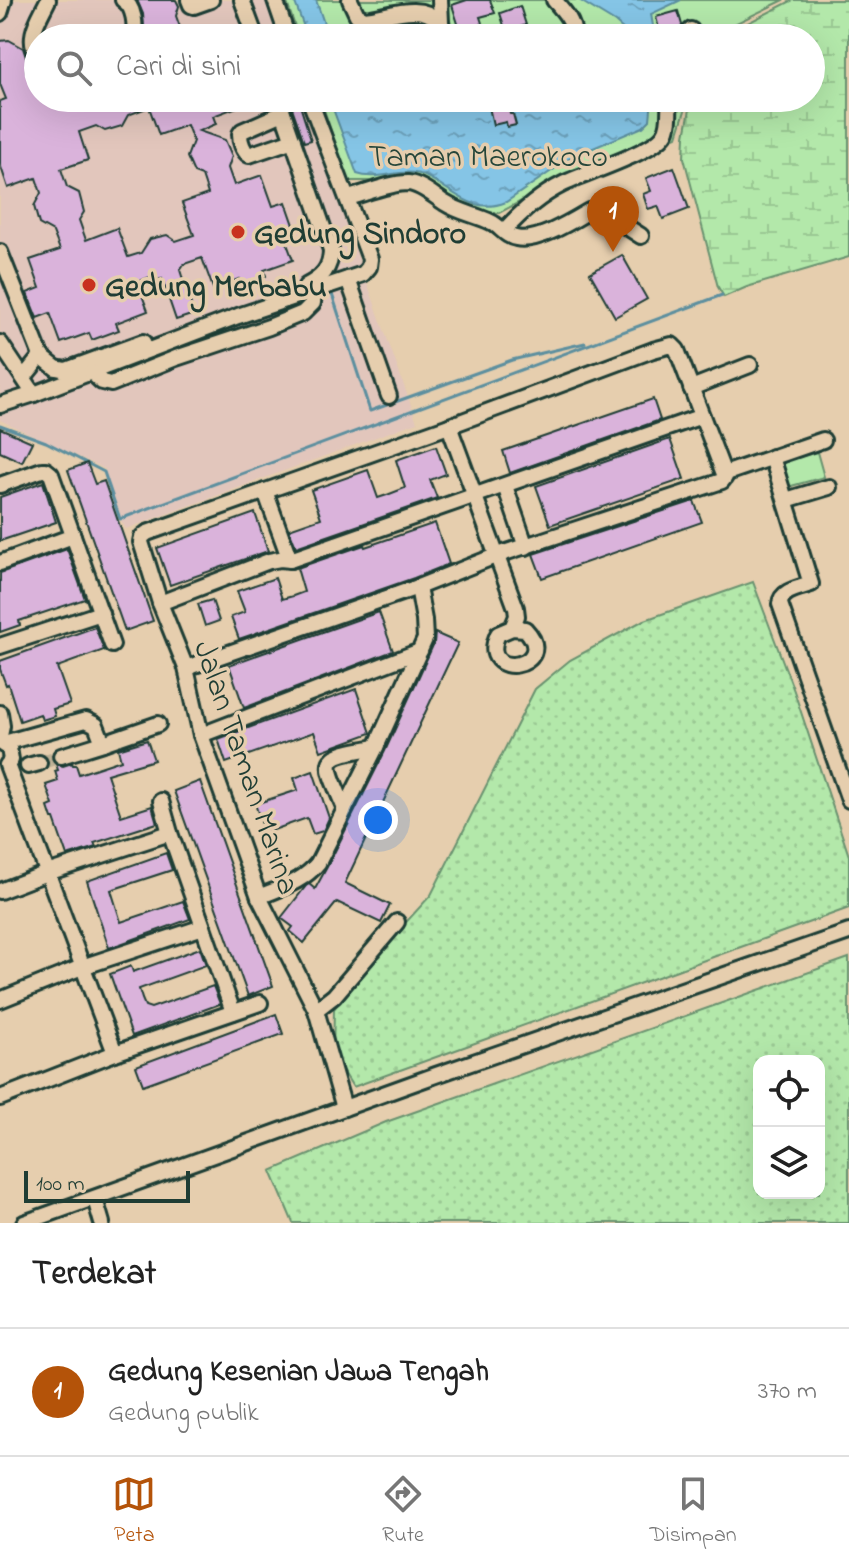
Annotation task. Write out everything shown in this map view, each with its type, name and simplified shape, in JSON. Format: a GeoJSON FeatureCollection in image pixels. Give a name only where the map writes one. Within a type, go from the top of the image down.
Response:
{"type":"FeatureCollection","features":[{"type":"Feature","properties":{"kind":"street"},"geometry":{"type":"LineString","coordinates":[[0,13],[4,0]]}},
{"type":"Feature","properties":{"kind":"street"},"geometry":{"type":"LineString","coordinates":[[37,24],[48,0]]}},
{"type":"Feature","properties":{"kind":"street"},"geometry":{"type":"LineString","coordinates":[[123,0],[130,7],[134,24]]}},
{"type":"Feature","properties":{"kind":"street"},"geometry":{"type":"LineString","coordinates":[[189,0],[194,6],[211,0]]}},
{"type":"Feature","properties":{"kind":"street"},"geometry":{"type":"LineString","coordinates":[[242,0],[250,23]]}},
{"type":"Feature","properties":{"kind":"street"},"geometry":{"type":"LineString","coordinates":[[275,0],[283,24]]}},
{"type":"Feature","properties":{"kind":"street"},"geometry":{"type":"LineString","coordinates":[[350,0],[353,10],[362,19],[398,11],[425,12],[441,22]]}},
{"type":"Feature","properties":{"kind":"street"},"geometry":{"type":"LineString","coordinates":[[440,0],[441,22]]}},
{"type":"Feature","properties":{"kind":"street"},"geometry":{"type":"LineString","coordinates":[[554,0],[571,24]]}},
{"type":"Feature","properties":{"kind":"street"},"geometry":{"type":"LineString","coordinates":[[0,252],[41,356],[59,369],[70,369],[316,286],[363,274],[369,267],[370,259],[314,112]]}},
{"type":"Feature","properties":{"kind":"street"},"geometry":{"type":"LineString","coordinates":[[504,231],[526,207],[561,185],[649,147],[668,128],[669,112]]}},
{"type":"Feature","properties":{"kind":"street"},"geometry":{"type":"LineString","coordinates":[[2,404],[316,286],[331,259],[331,250],[293,140],[283,113],[240,134],[249,155],[293,140]]}},
{"type":"Feature","properties":{"kind":"street"},"geometry":{"type":"LineString","coordinates":[[348,198],[410,183],[452,207],[495,224],[513,238],[528,239],[589,211],[613,218],[641,236]]}},
{"type":"Feature","properties":{"kind":"street"},"geometry":{"type":"LineString","coordinates":[[342,281],[389,396]]}},
{"type":"Feature","properties":{"kind":"street"},"geometry":{"type":"LineString","coordinates":[[0,343],[34,394]]}},
{"type":"Feature","properties":{"kind":"street"},"geometry":{"type":"LineString","coordinates":[[186,668],[418,587],[498,555],[722,481],[725,477],[677,350],[672,345],[666,346],[265,491],[290,560]]}},
{"type":"Feature","properties":{"kind":"street"},"geometry":{"type":"LineString","coordinates":[[24,377],[41,356]]}},
{"type":"Feature","properties":{"kind":"street"},"geometry":{"type":"LineString","coordinates":[[691,388],[750,365]]}},
{"type":"Feature","properties":{"kind":"street"},"geometry":{"type":"LineString","coordinates":[[160,603],[269,561],[290,560],[702,416]]}},
{"type":"Feature","properties":{"kind":"street"},"geometry":{"type":"LineString","coordinates":[[449,426],[516,608],[517,616],[512,628]]}},
{"type":"Feature","properties":{"kind":"street"},"geometry":{"type":"LineString","coordinates":[[724,474],[823,440]]}},
{"type":"Feature","properties":{"kind":"street"},"geometry":{"type":"LineString","coordinates":[[772,457],[811,584],[783,594],[780,604],[849,800]]}},
{"type":"Feature","properties":{"kind":"street"},"geometry":{"type":"LineString","coordinates":[[0,485],[39,470],[50,472],[112,645]]}},
{"type":"Feature","properties":{"kind":"street"},"geometry":{"type":"LineString","coordinates":[[505,486],[526,547]]}},
{"type":"Feature","properties":{"kind":"street"},"geometry":{"type":"LineString","coordinates":[[786,500],[829,487]]}},
{"type":"Feature","properties":{"kind":"street","name":"Jalan Taman Marina"},"geometry":{"type":"LineString","coordinates":[[265,491],[147,533],[141,542],[160,603],[186,668],[201,735],[259,897],[316,1010],[344,1108]]}},
{"type":"Feature","properties":{"kind":"street"},"geometry":{"type":"LineString","coordinates":[[0,563],[73,536]]}},
{"type":"Feature","properties":{"kind":"street"},"geometry":{"type":"LineString","coordinates":[[259,897],[310,874],[318,863],[420,651],[426,631],[418,587]]}},
{"type":"Feature","properties":{"kind":"street"},"geometry":{"type":"LineString","coordinates":[[0,646],[101,613]]}},
{"type":"Feature","properties":{"kind":"street"},"geometry":{"type":"LineString","coordinates":[[201,735],[420,651]]}},
{"type":"Feature","properties":{"kind":"street"},"geometry":{"type":"LineString","coordinates":[[0,713],[1,740],[11,754],[4,767],[115,1053]]}},
{"type":"Feature","properties":{"kind":"street"},"geometry":{"type":"LineString","coordinates":[[1,740],[86,720],[96,725],[103,743]]}},
{"type":"Feature","properties":{"kind":"street"},"geometry":{"type":"LineString","coordinates":[[61,756],[158,724]]}},
{"type":"Feature","properties":{"kind":"street"},"geometry":{"type":"LineString","coordinates":[[345,809],[329,762],[333,756],[376,747]]}},
{"type":"Feature","properties":{"kind":"street"},"geometry":{"type":"LineString","coordinates":[[161,801],[233,1012]]}},
{"type":"Feature","properties":{"kind":"street"},"geometry":{"type":"LineString","coordinates":[[0,891],[170,833]]}},
{"type":"Feature","properties":{"kind":"street"},"geometry":{"type":"LineString","coordinates":[[316,1010],[334,996],[397,922]]}},
{"type":"Feature","properties":{"kind":"street"},"geometry":{"type":"LineString","coordinates":[[0,1000],[82,967],[203,927]]}},
{"type":"Feature","properties":{"kind":"street"},"geometry":{"type":"LineString","coordinates":[[24,1223],[849,932]]}},
{"type":"Feature","properties":{"kind":"street"},"geometry":{"type":"LineString","coordinates":[[0,1098],[115,1053],[260,1003]]}},
{"type":"Feature","properties":{"kind":"street"},"geometry":{"type":"LineString","coordinates":[[95,1199],[102,1223]]}},
{"type":"Feature","properties":{"kind":"shaded area"},"geometry":{"type":"Polygon","coordinates":[[[0,0],[266,0],[274,24],[24,24],[24,112],[306,112],[417,422],[126,529],[114,509],[105,469],[0,420],[0,0]]]}},
{"type":"Feature","properties":{"kind":"green space"},"geometry":{"type":"Polygon","coordinates":[[[286,0],[784,0],[734,24],[294,24],[286,0]]]}},
{"type":"Feature","properties":{"kind":"green space"},"geometry":{"type":"Polygon","coordinates":[[[793,0],[849,0],[849,257],[747,287],[724,297],[718,287],[684,158],[689,112],[825,112],[825,24],[746,24],[793,0]]]}},
{"type":"Feature","properties":{"kind":"green space","name":"Taman Maerokoco"},"geometry":{"type":"Polygon","coordinates":[[[325,112],[685,112],[677,136],[544,189],[499,213],[466,210],[425,181],[348,181],[325,112]]]}},
{"type":"Feature","properties":{"kind":"green space"},"geometry":{"type":"Polygon","coordinates":[[[817,452],[824,477],[784,488],[777,463],[817,452]]]}},
{"type":"Feature","properties":{"kind":"green space"},"geometry":{"type":"Polygon","coordinates":[[[753,582],[794,691],[849,856],[849,908],[353,1087],[333,1055],[334,1009],[377,954],[431,895],[535,689],[570,660],[642,621],[753,582]]]}},
{"type":"Feature","properties":{"kind":"green space"},"geometry":{"type":"Polygon","coordinates":[[[849,958],[849,1223],[293,1223],[271,1171],[386,1122],[849,958]]]}},
{"type":"Feature","properties":{"kind":"water"},"geometry":{"type":"Polygon","coordinates":[[[294,0],[316,0],[324,24],[303,24],[294,0]]]}},
{"type":"Feature","properties":{"kind":"water"},"geometry":{"type":"Polygon","coordinates":[[[579,0],[681,0],[651,14],[653,24],[615,22],[579,0]]]}},
{"type":"Feature","properties":{"kind":"water","name":"Taman Maerokoco"},"geometry":{"type":"Polygon","coordinates":[[[334,112],[651,112],[650,120],[643,127],[572,157],[506,202],[494,205],[483,206],[463,199],[417,173],[357,174],[334,112]]]}},
{"type":"Feature","properties":{"kind":"building"},"geometry":{"type":"Polygon","coordinates":[[[137,0],[176,0],[179,24],[144,24],[137,0]]]}},
{"type":"Feature","properties":{"kind":"building"},"geometry":{"type":"Polygon","coordinates":[[[467,0],[490,0],[495,13],[480,17],[482,24],[458,24],[452,5],[467,0]]]}},
{"type":"Feature","properties":{"kind":"building"},"geometry":{"type":"Polygon","coordinates":[[[520,6],[526,24],[503,24],[500,13],[520,6]]]}},
{"type":"Feature","properties":{"kind":"building"},"geometry":{"type":"Polygon","coordinates":[[[678,11],[682,24],[658,24],[656,17],[678,11]]]}},
{"type":"Feature","properties":{"kind":"building"},"geometry":{"type":"Polygon","coordinates":[[[9,40],[24,51],[24,112],[136,112],[128,115],[122,126],[105,131],[96,126],[79,132],[88,160],[61,169],[67,187],[79,193],[84,212],[79,220],[86,240],[117,228],[128,257],[141,253],[150,239],[167,235],[176,241],[194,235],[182,203],[208,194],[202,176],[194,173],[187,157],[193,141],[187,125],[159,135],[151,112],[224,112],[213,116],[216,124],[199,131],[225,140],[232,156],[228,168],[234,185],[262,175],[273,206],[286,202],[294,225],[282,230],[293,260],[264,270],[266,276],[241,285],[239,279],[213,288],[202,258],[184,264],[180,270],[194,314],[176,320],[162,279],[153,276],[137,282],[148,311],[116,323],[119,330],[92,340],[89,333],[61,343],[50,313],[37,318],[27,293],[40,288],[30,260],[60,250],[53,232],[39,224],[34,206],[41,193],[36,178],[8,188],[0,164],[0,101],[6,99],[0,84],[0,41],[9,40]]]}},
{"type":"Feature","properties":{"kind":"building"},"geometry":{"type":"Polygon","coordinates":[[[294,112],[302,112],[311,140],[304,142],[294,112]]]}},
{"type":"Feature","properties":{"kind":"building"},"geometry":{"type":"Polygon","coordinates":[[[490,112],[510,112],[516,125],[507,127],[506,122],[493,125],[490,112]]]}},
{"type":"Feature","properties":{"kind":"building"},"geometry":{"type":"Polygon","coordinates":[[[674,167],[689,209],[663,219],[658,206],[648,209],[643,194],[651,191],[646,178],[674,167]]]}},
{"type":"Feature","properties":{"kind":"building"},"geometry":{"type":"Polygon","coordinates":[[[622,255],[647,299],[615,317],[590,273],[622,255]]]}},
{"type":"Feature","properties":{"kind":"building"},"geometry":{"type":"Polygon","coordinates":[[[653,399],[660,420],[510,473],[503,451],[653,399]]]}},
{"type":"Feature","properties":{"kind":"building"},"geometry":{"type":"Polygon","coordinates":[[[0,428],[32,442],[22,462],[0,452],[0,428]]]}},
{"type":"Feature","properties":{"kind":"building"},"geometry":{"type":"Polygon","coordinates":[[[670,439],[684,479],[550,525],[536,486],[670,439]]]}},
{"type":"Feature","properties":{"kind":"building"},"geometry":{"type":"Polygon","coordinates":[[[436,446],[446,474],[430,480],[437,498],[296,547],[289,529],[321,518],[311,490],[368,470],[378,498],[387,495],[405,488],[396,460],[436,446]]]}},
{"type":"Feature","properties":{"kind":"building"},"geometry":{"type":"Polygon","coordinates":[[[87,463],[95,484],[104,481],[153,621],[125,631],[68,470],[87,463]]]}},
{"type":"Feature","properties":{"kind":"building"},"geometry":{"type":"Polygon","coordinates":[[[43,482],[56,522],[0,541],[0,497],[43,482]]]}},
{"type":"Feature","properties":{"kind":"building"},"geometry":{"type":"Polygon","coordinates":[[[694,501],[702,522],[542,578],[533,554],[694,501]]]}},
{"type":"Feature","properties":{"kind":"building"},"geometry":{"type":"Polygon","coordinates":[[[255,513],[268,551],[170,585],[157,548],[255,513]]]}},
{"type":"Feature","properties":{"kind":"building"},"geometry":{"type":"Polygon","coordinates":[[[435,523],[449,564],[239,639],[231,617],[245,612],[237,591],[275,578],[282,599],[293,596],[304,592],[297,568],[435,523]]]}},
{"type":"Feature","properties":{"kind":"building"},"geometry":{"type":"Polygon","coordinates":[[[67,549],[85,599],[19,621],[20,625],[0,632],[0,573],[67,549]]]}},
{"type":"Feature","properties":{"kind":"building"},"geometry":{"type":"Polygon","coordinates":[[[212,600],[219,621],[205,626],[198,604],[212,600]]]}},
{"type":"Feature","properties":{"kind":"building"},"geometry":{"type":"Polygon","coordinates":[[[379,612],[393,651],[244,708],[229,665],[379,612]]]}},
{"type":"Feature","properties":{"kind":"building"},"geometry":{"type":"Polygon","coordinates":[[[95,627],[104,650],[57,667],[70,704],[53,709],[55,716],[42,720],[40,714],[20,721],[0,669],[0,661],[95,627]]]}},
{"type":"Feature","properties":{"kind":"building"},"geometry":{"type":"Polygon","coordinates":[[[435,633],[458,643],[345,883],[390,905],[381,923],[337,902],[304,943],[290,931],[293,927],[281,918],[306,886],[309,884],[315,889],[327,867],[385,751],[434,643],[435,633]]]}},
{"type":"Feature","properties":{"kind":"building"},"geometry":{"type":"Polygon","coordinates":[[[356,689],[371,733],[321,751],[314,732],[226,763],[218,739],[356,689]]]}},
{"type":"Feature","properties":{"kind":"building"},"geometry":{"type":"Polygon","coordinates":[[[147,740],[154,760],[107,774],[121,816],[152,806],[157,823],[94,843],[96,847],[67,856],[48,807],[53,805],[46,785],[58,781],[56,764],[63,766],[72,763],[79,774],[121,760],[118,749],[147,740]]]}},
{"type":"Feature","properties":{"kind":"building"},"geometry":{"type":"Polygon","coordinates":[[[313,771],[329,818],[323,831],[313,834],[307,818],[265,833],[255,804],[298,790],[294,778],[313,771]]]}},
{"type":"Feature","properties":{"kind":"building"},"geometry":{"type":"Polygon","coordinates":[[[200,781],[273,986],[248,996],[174,791],[200,781]]]}},
{"type":"Feature","properties":{"kind":"building"},"geometry":{"type":"Polygon","coordinates":[[[166,853],[172,870],[111,890],[121,922],[183,901],[190,919],[109,948],[87,881],[166,853]]]}},
{"type":"Feature","properties":{"kind":"building"},"geometry":{"type":"Polygon","coordinates":[[[200,948],[206,965],[139,989],[142,999],[145,1006],[151,1008],[213,986],[220,1004],[132,1036],[110,974],[131,966],[133,972],[200,948]]]}},
{"type":"Feature","properties":{"kind":"building"},"geometry":{"type":"Polygon","coordinates":[[[276,1014],[283,1034],[143,1085],[136,1066],[276,1014]]]}},
{"type":"Feature","properties":{"kind":"waterway"},"geometry":{"type":"LineString","coordinates":[[331,291],[370,411],[512,360],[585,343]]}},
{"type":"Feature","properties":{"kind":"waterway"},"geometry":{"type":"LineString","coordinates":[[0,425],[46,442],[104,472],[120,519],[722,295]]}},
{"type":"Feature","properties":{"kind":"tunnel"},"geometry":{"type":"LineString","coordinates":[[39,763],[61,756]]}},
{"type":"Feature","properties":{"kind":"place","name":"Gedung Sindoro"},"geometry":{"type":"Point","coordinates":[238,232]}},
{"type":"Feature","properties":{"kind":"place","name":"Gedung Kesenian Jawa Tengah"},"geometry":{"type":"Point","coordinates":[613,252]}},
{"type":"Feature","properties":{"kind":"place","name":"Gedung Merbabu"},"geometry":{"type":"Point","coordinates":[89,285]}}]}
